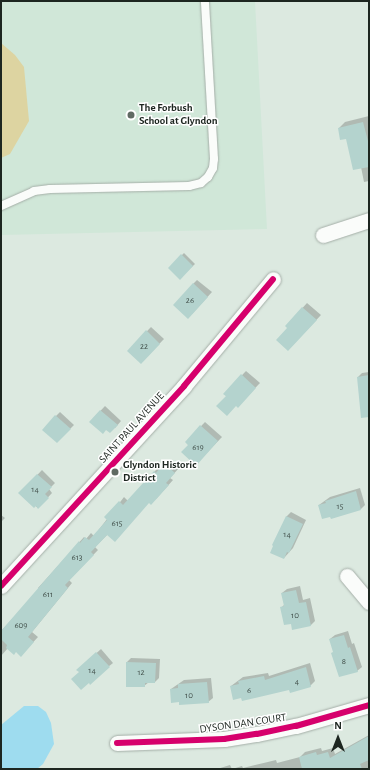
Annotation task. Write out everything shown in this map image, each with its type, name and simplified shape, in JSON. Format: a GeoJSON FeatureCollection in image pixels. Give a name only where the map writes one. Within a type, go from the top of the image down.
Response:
{"type":"FeatureCollection","features":[{"type":"Feature","properties":{"kind":"street"},"geometry":{"type":"LineString","coordinates":[[323,235],[369,220]]}},
{"type":"Feature","properties":{"kind":"street","name":"SAINT PAUL AVENUE"},"geometry":{"type":"LineString","coordinates":[[1,586],[184,386],[273,279]]}},
{"type":"Feature","properties":{"kind":"street"},"geometry":{"type":"LineString","coordinates":[[347,576],[369,602]]}},
{"type":"Feature","properties":{"kind":"street","name":"DYSON DAN COURT"},"geometry":{"type":"LineString","coordinates":[[117,743],[190,741],[250,735],[296,726],[369,705]]}},
{"type":"Feature","properties":{"kind":"lane"},"geometry":{"type":"LineString","coordinates":[[1,206],[20,197],[42,190],[189,186],[201,183],[208,177],[213,168],[214,159],[205,1]]}},
{"type":"Feature","properties":{"kind":"shaded area","name":"The Forbush School at Glyndon"},"geometry":{"type":"Polygon","coordinates":[[[1,1],[255,1],[267,229],[1,235],[1,1]]]}},
{"type":"Feature","properties":{"kind":"shaded area"},"geometry":{"type":"Polygon","coordinates":[[[1,43],[15,55],[24,67],[29,121],[10,154],[1,158],[1,43]]]}},
{"type":"Feature","properties":{"kind":"water"},"geometry":{"type":"Polygon","coordinates":[[[24,706],[38,706],[46,712],[51,723],[54,744],[43,764],[37,769],[1,769],[1,725],[24,706]]]}},
{"type":"Feature","properties":{"kind":"building"},"geometry":{"type":"Polygon","coordinates":[[[363,122],[369,141],[369,167],[353,170],[346,139],[340,140],[338,128],[363,122]]]}},
{"type":"Feature","properties":{"kind":"building"},"geometry":{"type":"Polygon","coordinates":[[[181,254],[193,266],[180,280],[168,268],[181,254]]]}},
{"type":"Feature","properties":{"kind":"building"},"geometry":{"type":"Polygon","coordinates":[[[193,283],[208,297],[188,319],[173,305],[193,283]]]}},
{"type":"Feature","properties":{"kind":"building"},"geometry":{"type":"Polygon","coordinates":[[[302,307],[317,320],[288,351],[276,340],[287,328],[285,326],[302,307]]]}},
{"type":"Feature","properties":{"kind":"building"},"geometry":{"type":"Polygon","coordinates":[[[146,330],[160,344],[141,364],[127,351],[146,330]]]}},
{"type":"Feature","properties":{"kind":"building"},"geometry":{"type":"Polygon","coordinates":[[[241,374],[256,388],[238,408],[236,406],[227,416],[216,406],[226,396],[223,394],[241,374]]]}},
{"type":"Feature","properties":{"kind":"building"},"geometry":{"type":"Polygon","coordinates":[[[369,375],[369,417],[361,418],[357,377],[369,375]]]}},
{"type":"Feature","properties":{"kind":"building"},"geometry":{"type":"Polygon","coordinates":[[[100,410],[118,425],[110,433],[106,430],[103,434],[89,422],[100,410]]]}},
{"type":"Feature","properties":{"kind":"building"},"geometry":{"type":"Polygon","coordinates":[[[55,415],[71,429],[57,443],[42,430],[55,415]]]}},
{"type":"Feature","properties":{"kind":"building"},"geometry":{"type":"Polygon","coordinates":[[[200,425],[218,441],[196,466],[181,452],[188,445],[185,442],[200,425]]]}},
{"type":"Feature","properties":{"kind":"building"},"geometry":{"type":"Polygon","coordinates":[[[164,463],[175,473],[166,483],[169,485],[151,505],[149,503],[115,542],[107,535],[91,552],[94,555],[65,585],[68,588],[28,637],[34,642],[21,657],[16,652],[14,655],[6,648],[7,645],[1,639],[1,631],[79,541],[80,543],[85,537],[89,540],[107,520],[104,517],[119,501],[123,505],[154,471],[156,473],[164,463]]]}},
{"type":"Feature","properties":{"kind":"building"},"geometry":{"type":"Polygon","coordinates":[[[37,474],[52,487],[45,494],[49,498],[38,509],[36,506],[34,508],[18,493],[37,474]]]}},
{"type":"Feature","properties":{"kind":"building"},"geometry":{"type":"Polygon","coordinates":[[[356,491],[361,510],[331,519],[330,517],[322,519],[318,505],[326,503],[325,501],[356,491]]]}},
{"type":"Feature","properties":{"kind":"building"},"geometry":{"type":"Polygon","coordinates":[[[286,516],[303,524],[289,553],[287,552],[284,559],[270,553],[273,546],[272,545],[286,516]]]}},
{"type":"Feature","properties":{"kind":"building"},"geometry":{"type":"Polygon","coordinates":[[[296,590],[299,603],[306,602],[311,626],[292,630],[291,624],[284,625],[280,607],[284,606],[281,593],[296,590]]]}},
{"type":"Feature","properties":{"kind":"building"},"geometry":{"type":"Polygon","coordinates":[[[344,635],[348,648],[350,647],[358,672],[339,677],[331,653],[333,652],[329,639],[344,635]]]}},
{"type":"Feature","properties":{"kind":"building"},"geometry":{"type":"Polygon","coordinates":[[[96,652],[110,667],[90,685],[89,683],[81,690],[71,679],[79,672],[76,670],[96,652]]]}},
{"type":"Feature","properties":{"kind":"building"},"geometry":{"type":"Polygon","coordinates":[[[126,662],[156,663],[155,683],[145,683],[145,687],[126,687],[126,662]]]}},
{"type":"Feature","properties":{"kind":"building"},"geometry":{"type":"Polygon","coordinates":[[[306,667],[311,687],[290,693],[289,690],[242,701],[241,698],[233,700],[230,686],[239,684],[238,681],[264,676],[265,680],[306,667]]]}},
{"type":"Feature","properties":{"kind":"building"},"geometry":{"type":"Polygon","coordinates":[[[207,682],[209,703],[179,705],[179,702],[171,703],[170,689],[178,688],[178,684],[207,682]]]}},
{"type":"Feature","properties":{"kind":"building"},"geometry":{"type":"Polygon","coordinates":[[[369,736],[369,760],[360,764],[362,769],[302,769],[299,757],[316,752],[317,755],[328,752],[330,758],[369,736]]]}},
{"type":"Feature","properties":{"kind":"cycle path"},"geometry":{"type":"LineString","coordinates":[[1,586],[184,386],[273,279]]}},
{"type":"Feature","properties":{"kind":"cycle path"},"geometry":{"type":"LineString","coordinates":[[117,743],[224,739],[296,726],[369,705]]}},
{"type":"Feature","properties":{"kind":"place","name":"The Forbush School at Glyndon"},"geometry":{"type":"Point","coordinates":[131,115]}},
{"type":"Feature","properties":{"kind":"place","name":"Glyndon Historic District"},"geometry":{"type":"Point","coordinates":[115,472]}}]}
